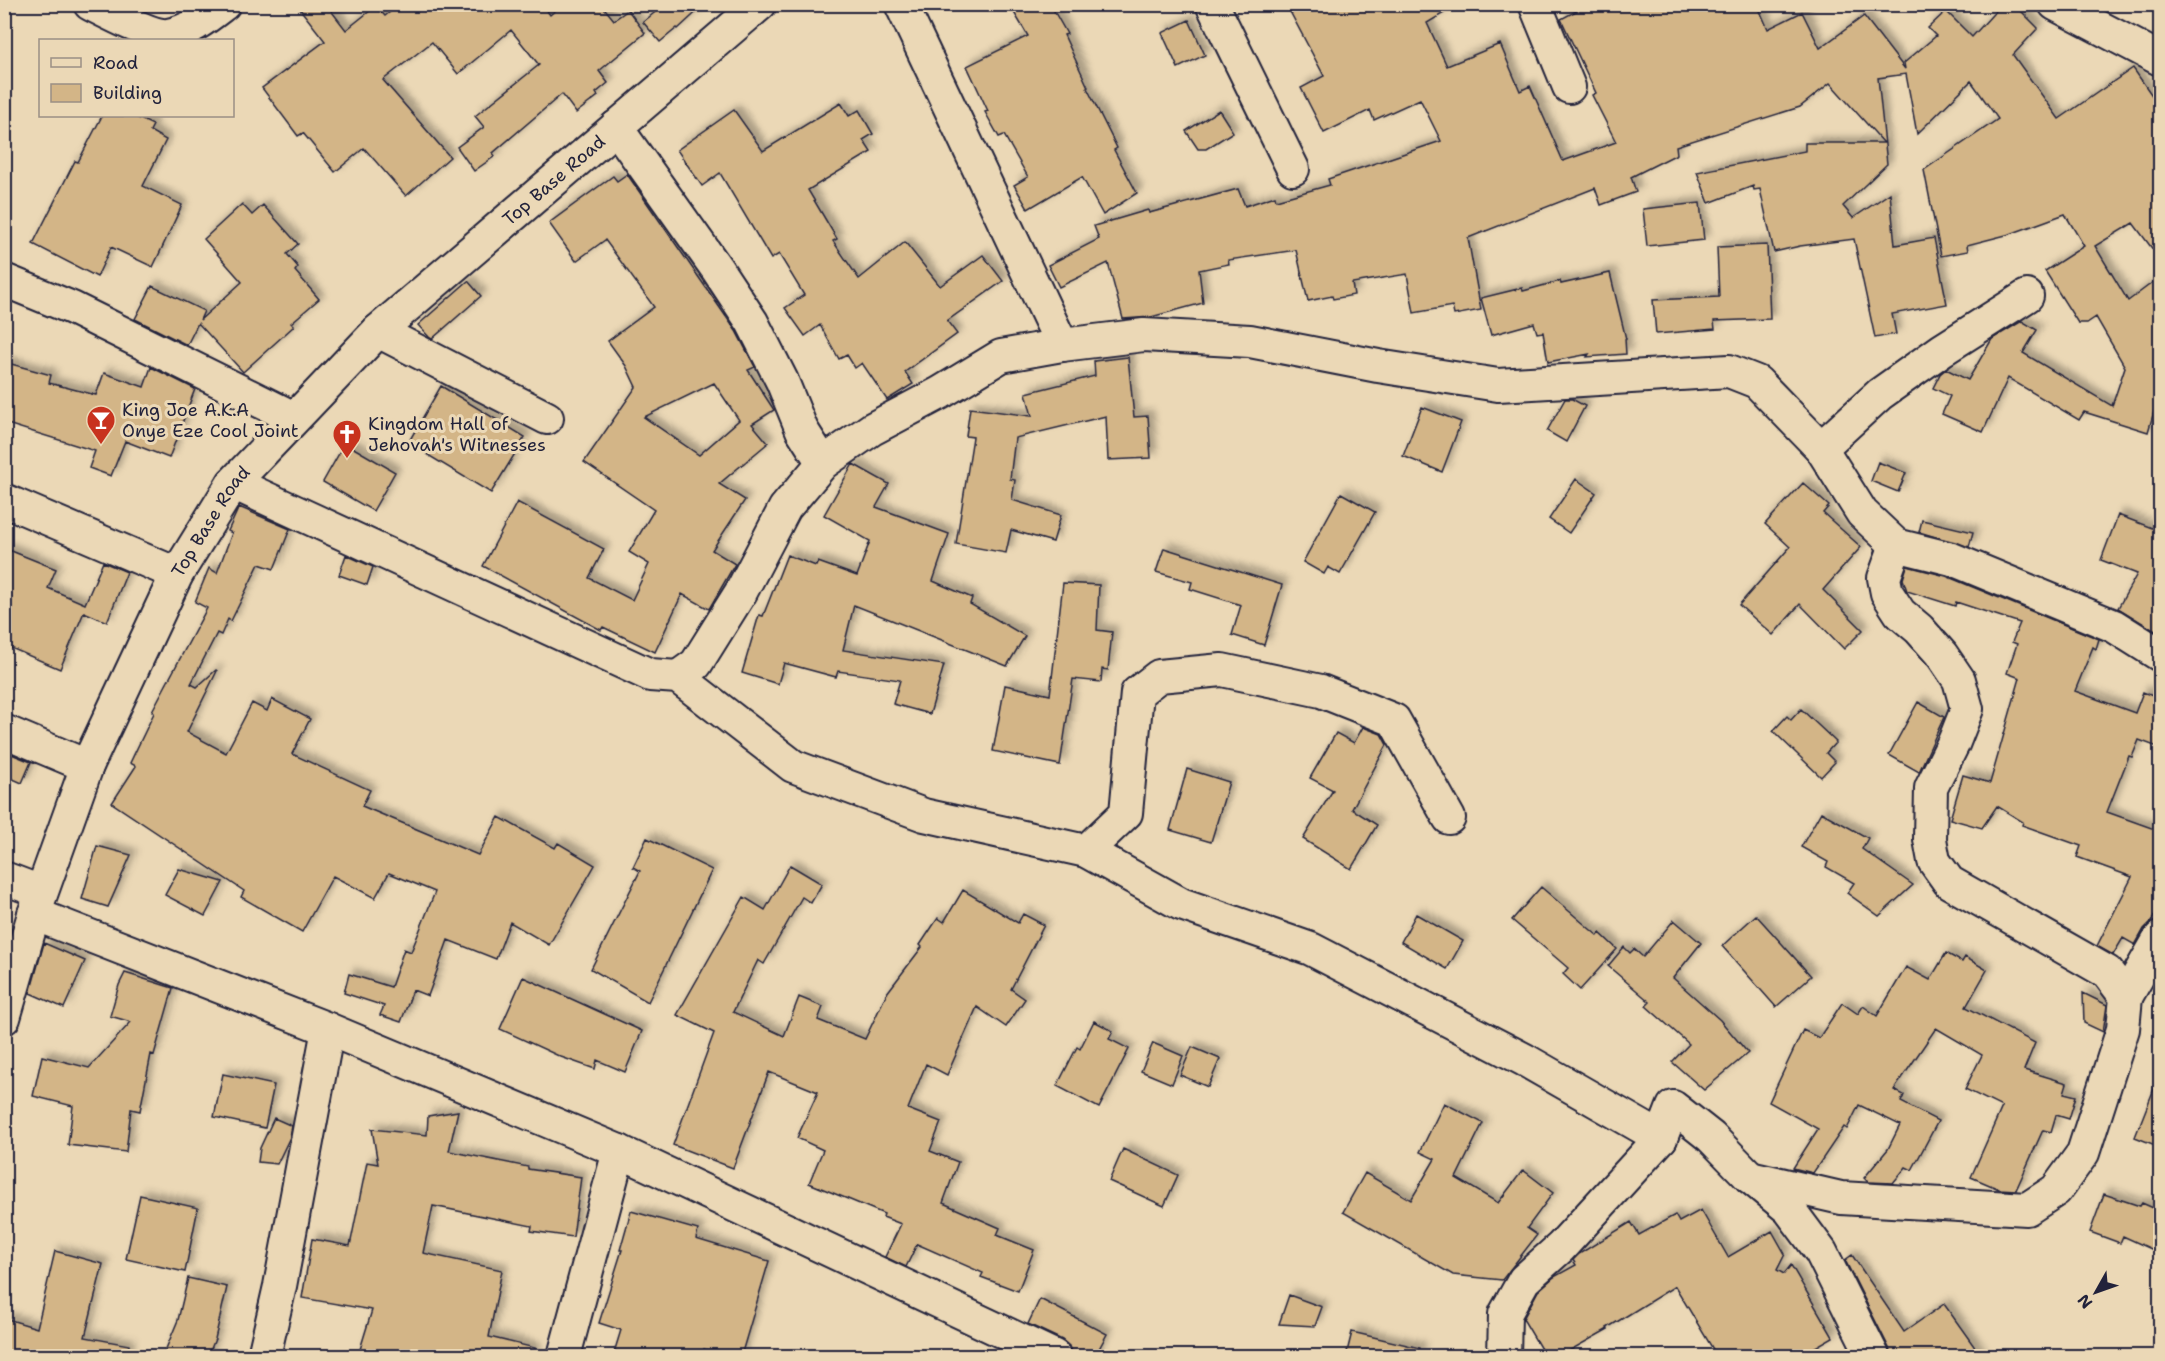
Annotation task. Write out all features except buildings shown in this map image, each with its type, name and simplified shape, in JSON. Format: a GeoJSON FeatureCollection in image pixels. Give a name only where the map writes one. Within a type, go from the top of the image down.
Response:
{"type":"FeatureCollection","features":[{"type":"Feature","properties":{"kind":"street"},"geometry":{"type":"LineString","coordinates":[[90,4],[166,36],[192,15],[224,4]]}},
{"type":"Feature","properties":{"kind":"street","name":"Top Base Road"},"geometry":{"type":"LineString","coordinates":[[4,1018],[38,903],[87,766],[177,574],[233,483],[378,331],[760,4]]}},
{"type":"Feature","properties":{"kind":"street"},"geometry":{"type":"LineString","coordinates":[[901,4],[1062,345]]}},
{"type":"Feature","properties":{"kind":"street"},"geometry":{"type":"LineString","coordinates":[[1212,4],[1293,169]]}},
{"type":"Feature","properties":{"kind":"street"},"geometry":{"type":"LineString","coordinates":[[1534,4],[1569,87]]}},
{"type":"Feature","properties":{"kind":"street"},"geometry":{"type":"LineString","coordinates":[[2055,4],[2160,59]]}},
{"type":"Feature","properties":{"kind":"street"},"geometry":{"type":"LineString","coordinates":[[616,127],[752,322],[782,381],[802,430],[823,463]]}},
{"type":"Feature","properties":{"kind":"street"},"geometry":{"type":"LineString","coordinates":[[4,280],[72,308],[294,418]]}},
{"type":"Feature","properties":{"kind":"street"},"geometry":{"type":"LineString","coordinates":[[1821,448],[1880,394],[1942,350],[2027,296]]}},
{"type":"Feature","properties":{"kind":"street"},"geometry":{"type":"LineString","coordinates":[[378,331],[547,418]]}},
{"type":"Feature","properties":{"kind":"street"},"geometry":{"type":"LineString","coordinates":[[678,677],[696,664],[741,592],[784,508],[823,463],[872,429],[1001,357],[1062,345],[1144,335],[1250,341],[1378,366],[1498,385],[1729,371],[1757,382],[1821,448],[1862,513],[1896,545],[1952,559],[2103,622],[2160,655]]}},
{"type":"Feature","properties":{"kind":"street"},"geometry":{"type":"LineString","coordinates":[[233,483],[650,675],[678,677],[794,766],[924,815],[1086,851],[1181,904],[1311,949],[1525,1060],[1661,1138]]}},
{"type":"Feature","properties":{"kind":"street"},"geometry":{"type":"LineString","coordinates":[[4,500],[177,574]]}},
{"type":"Feature","properties":{"kind":"street"},"geometry":{"type":"LineString","coordinates":[[1896,545],[1884,578],[1887,593],[1900,613],[1919,629],[1942,655],[1959,680],[1967,709],[1954,742],[1931,788],[1930,839],[1934,861],[1949,882],[2107,972],[2126,997]]}},
{"type":"Feature","properties":{"kind":"street"},"geometry":{"type":"LineString","coordinates":[[1086,851],[1126,813],[1137,693],[1159,676],[1222,670],[1322,691],[1394,720],[1449,818]]}},
{"type":"Feature","properties":{"kind":"street"},"geometry":{"type":"LineString","coordinates":[[4,731],[87,766]]}},
{"type":"Feature","properties":{"kind":"street"},"geometry":{"type":"LineString","coordinates":[[4,879],[38,903],[328,1029],[619,1151],[1052,1356]]}},
{"type":"Feature","properties":{"kind":"street"},"geometry":{"type":"LineString","coordinates":[[1750,1177],[1841,1198],[2027,1209],[2056,1190],[2083,1153],[2123,1029],[2126,997],[2160,938]]}},
{"type":"Feature","properties":{"kind":"street"},"geometry":{"type":"LineString","coordinates":[[264,1356],[280,1286],[328,1029]]}},
{"type":"Feature","properties":{"kind":"street"},"geometry":{"type":"LineString","coordinates":[[1504,1356],[1505,1314],[1524,1280],[1561,1247],[1661,1138],[1673,1107],[1711,1137],[1750,1177],[1789,1209],[1821,1252],[1873,1356]]}},
{"type":"Feature","properties":{"kind":"street"},"geometry":{"type":"LineString","coordinates":[[564,1356],[619,1151]]}},
{"type":"Feature","properties":{"kind":"place","name":"King Joe A.K.A Onye Eze Cool Joint"},"geometry":{"type":"Point","coordinates":[101,446]}},
{"type":"Feature","properties":{"kind":"place","name":"Kingdom Hall of Jehovah's Witnesses"},"geometry":{"type":"Point","coordinates":[347,460]}}]}
